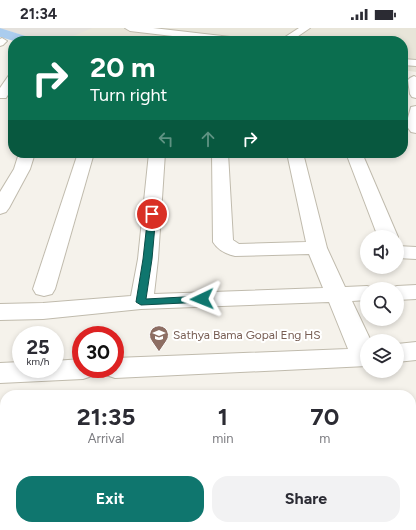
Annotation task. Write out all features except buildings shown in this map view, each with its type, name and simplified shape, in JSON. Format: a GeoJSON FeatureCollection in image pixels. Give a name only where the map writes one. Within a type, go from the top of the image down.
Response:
{"type":"FeatureCollection","features":[{"type":"Feature","properties":{"kind":"street"},"geometry":{"type":"LineString","coordinates":[[130,28],[164,30],[205,36]]}},
{"type":"Feature","properties":{"kind":"street"},"geometry":{"type":"LineString","coordinates":[[292,36],[305,28]]}},
{"type":"Feature","properties":{"kind":"street"},"geometry":{"type":"LineString","coordinates":[[414,80],[416,94]]}},
{"type":"Feature","properties":{"kind":"street"},"geometry":{"type":"LineString","coordinates":[[411,126],[416,110]]}},
{"type":"Feature","properties":{"kind":"street"},"geometry":{"type":"LineString","coordinates":[[0,208],[22,169],[25,158]]}},
{"type":"Feature","properties":{"kind":"street"},"geometry":{"type":"LineString","coordinates":[[44,289],[84,158]]}},
{"type":"Feature","properties":{"kind":"street"},"geometry":{"type":"LineString","coordinates":[[141,302],[148,259],[157,158]]}},
{"type":"Feature","properties":{"kind":"street"},"geometry":{"type":"LineString","coordinates":[[220,158],[223,242],[235,250],[317,248]]}},
{"type":"Feature","properties":{"kind":"street"},"geometry":{"type":"LineString","coordinates":[[296,158],[317,248],[360,344]]}},
{"type":"Feature","properties":{"kind":"street"},"geometry":{"type":"LineString","coordinates":[[356,158],[385,230]]}},
{"type":"Feature","properties":{"kind":"street"},"geometry":{"type":"LineString","coordinates":[[404,252],[416,253]]}},
{"type":"Feature","properties":{"kind":"street"},"geometry":{"type":"LineString","coordinates":[[404,293],[416,292]]}},
{"type":"Feature","properties":{"kind":"street"},"geometry":{"type":"LineString","coordinates":[[0,312],[44,311],[141,302],[360,293]]}},
{"type":"Feature","properties":{"kind":"street"},"geometry":{"type":"LineString","coordinates":[[404,353],[416,351]]}},
{"type":"Feature","properties":{"kind":"street"},"geometry":{"type":"LineString","coordinates":[[124,368],[360,357]]}},
{"type":"Feature","properties":{"kind":"street"},"geometry":{"type":"LineString","coordinates":[[0,372],[72,369]]}},
{"type":"Feature","properties":{"kind":"shaded area"},"geometry":{"type":"Polygon","coordinates":[[[0,28],[416,28],[416,72],[408,71],[408,36],[25,36],[0,28]]]}},
{"type":"Feature","properties":{"kind":"shaded area"},"geometry":{"type":"Polygon","coordinates":[[[0,28],[92,28],[73,36],[25,36],[0,28]]]}},
{"type":"Feature","properties":{"kind":"water"},"geometry":{"type":"Polygon","coordinates":[[[0,28],[25,36],[8,36],[8,39],[0,37],[0,28]]]}},
{"type":"Feature","properties":{"kind":"place","name":"Sathya Bama Gopal Eng HS"},"geometry":{"type":"Point","coordinates":[159,352]}},
{"type":"Feature","properties":{"kind":"route"},"geometry":{"type":"LineString","coordinates":[[152,214],[148,259],[141,302],[202,299]]}}]}
